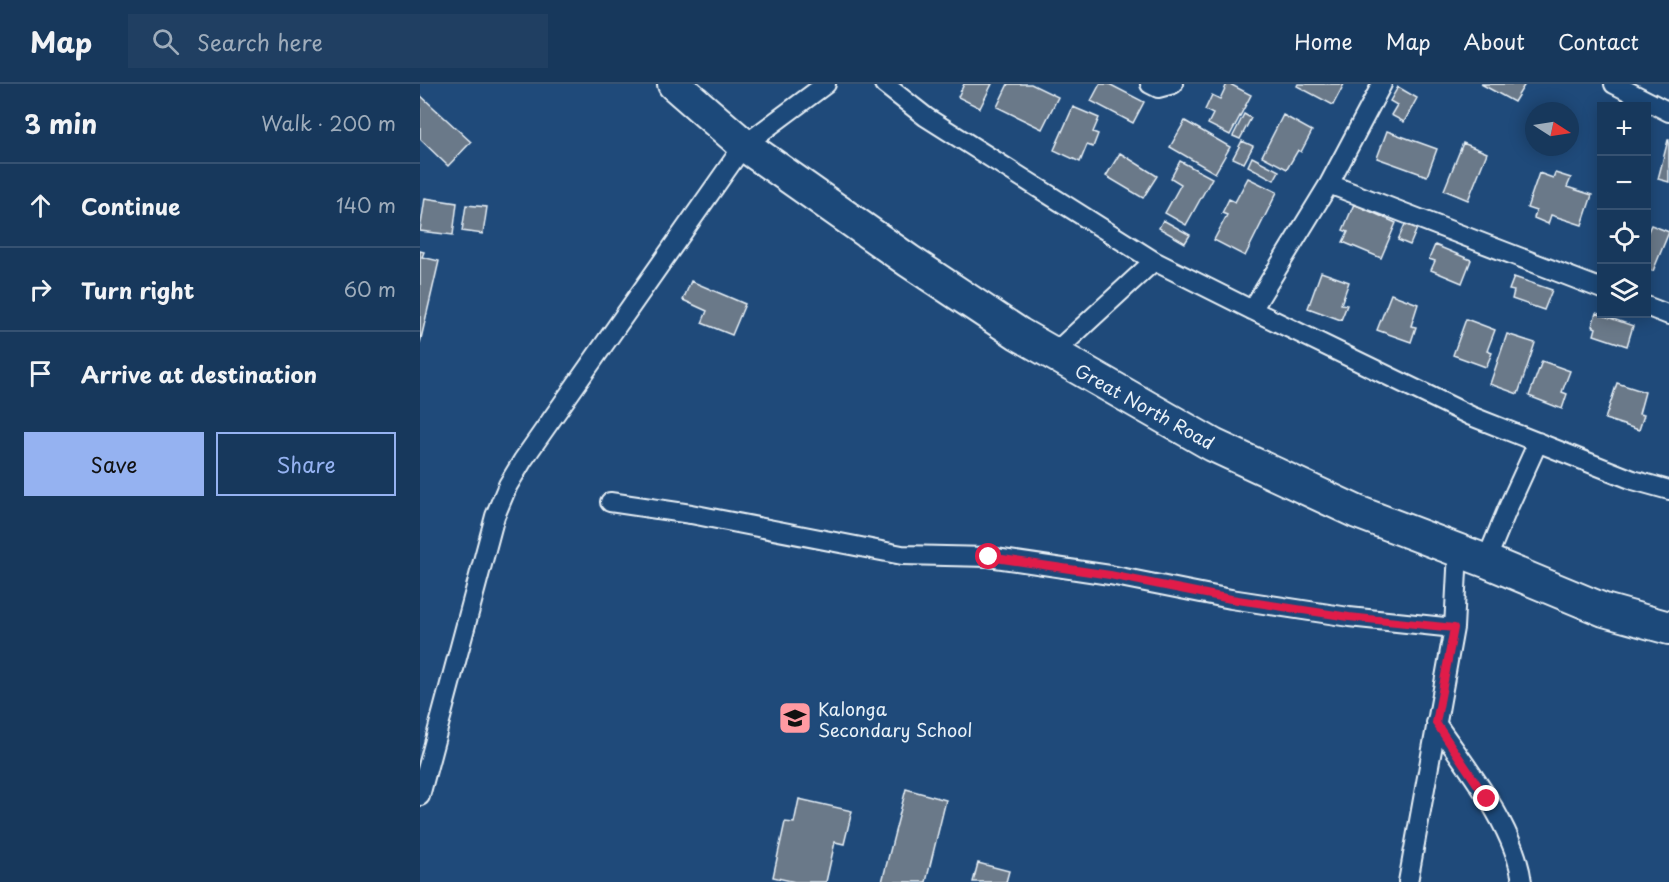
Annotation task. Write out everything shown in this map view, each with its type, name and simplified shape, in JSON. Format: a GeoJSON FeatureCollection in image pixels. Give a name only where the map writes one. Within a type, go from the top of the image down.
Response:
{"type":"FeatureCollection","features":[{"type":"Feature","properties":{"kind":"highway","name":"Great North Road"},"geometry":{"type":"LineString","coordinates":[[674,84],[744,145],[909,261],[1019,334],[1213,445],[1357,512],[1604,610],[1669,628]]}},
{"type":"Feature","properties":{"kind":"street"},"geometry":{"type":"LineString","coordinates":[[420,796],[495,516],[508,485],[523,460],[744,145],[825,84]]}},
{"type":"Feature","properties":{"kind":"street"},"geometry":{"type":"LineString","coordinates":[[884,84],[926,117],[1154,261],[1471,416],[1633,480],[1669,490]]}},
{"type":"Feature","properties":{"kind":"street"},"geometry":{"type":"LineString","coordinates":[[1149,84],[1158,88],[1173,84]]}},
{"type":"Feature","properties":{"kind":"street"},"geometry":{"type":"LineString","coordinates":[[1252,310],[1329,184],[1382,84]]}},
{"type":"Feature","properties":{"kind":"street"},"geometry":{"type":"LineString","coordinates":[[1614,84],[1669,112]]}},
{"type":"Feature","properties":{"kind":"street"},"geometry":{"type":"LineString","coordinates":[[1329,184],[1597,287]]}},
{"type":"Feature","properties":{"kind":"street"},"geometry":{"type":"LineString","coordinates":[[1053,354],[1154,261]]}},
{"type":"Feature","properties":{"kind":"street"},"geometry":{"type":"LineString","coordinates":[[1651,308],[1669,315]]}},
{"type":"Feature","properties":{"kind":"street"},"geometry":{"type":"LineString","coordinates":[[1408,882],[1454,628],[1472,556],[1507,510],[1538,442]]}},
{"type":"Feature","properties":{"kind":"street"},"geometry":{"type":"LineString","coordinates":[[610,502],[691,514],[902,555],[989,557],[1110,575],[1231,599],[1349,617],[1454,628]]}},
{"type":"Feature","properties":{"kind":"street"},"geometry":{"type":"LineString","coordinates":[[1436,723],[1487,799],[1506,832],[1519,861],[1522,882]]}},
{"type":"Feature","properties":{"kind":"building"},"geometry":{"type":"Polygon","coordinates":[[[964,84],[992,84],[980,108],[958,97],[964,84]]]}},
{"type":"Feature","properties":{"kind":"building"},"geometry":{"type":"Polygon","coordinates":[[[1008,84],[1031,84],[1058,97],[1042,129],[997,107],[1008,84]]]}},
{"type":"Feature","properties":{"kind":"building"},"geometry":{"type":"Polygon","coordinates":[[[1100,84],[1109,84],[1144,102],[1133,123],[1091,101],[1100,84]]]}},
{"type":"Feature","properties":{"kind":"building"},"geometry":{"type":"Polygon","coordinates":[[[1227,84],[1251,95],[1230,135],[1208,124],[1213,114],[1205,110],[1212,95],[1220,99],[1227,84]]]}},
{"type":"Feature","properties":{"kind":"building"},"geometry":{"type":"Polygon","coordinates":[[[1298,84],[1344,84],[1333,105],[1297,86],[1298,84]]]}},
{"type":"Feature","properties":{"kind":"building"},"geometry":{"type":"Polygon","coordinates":[[[1481,84],[1525,84],[1514,102],[1481,84]]]}},
{"type":"Feature","properties":{"kind":"building"},"geometry":{"type":"Polygon","coordinates":[[[1398,87],[1417,98],[1404,122],[1391,115],[1397,105],[1390,101],[1398,87]]]}},
{"type":"Feature","properties":{"kind":"building"},"geometry":{"type":"Polygon","coordinates":[[[420,95],[471,142],[448,166],[420,139],[420,95]]]}},
{"type":"Feature","properties":{"kind":"building"},"geometry":{"type":"Polygon","coordinates":[[[1073,107],[1099,118],[1093,132],[1098,134],[1093,147],[1087,145],[1080,162],[1054,150],[1073,107]]]}},
{"type":"Feature","properties":{"kind":"building"},"geometry":{"type":"Polygon","coordinates":[[[1244,114],[1251,118],[1240,139],[1233,136],[1244,114]]]}},
{"type":"Feature","properties":{"kind":"building"},"geometry":{"type":"Polygon","coordinates":[[[1283,115],[1312,131],[1301,152],[1298,150],[1287,169],[1262,156],[1283,115]]]}},
{"type":"Feature","properties":{"kind":"building"},"geometry":{"type":"Polygon","coordinates":[[[1185,121],[1230,147],[1215,173],[1170,147],[1185,121]]]}},
{"type":"Feature","properties":{"kind":"building"},"geometry":{"type":"Polygon","coordinates":[[[1387,131],[1437,149],[1427,176],[1377,158],[1387,131]]]}},
{"type":"Feature","properties":{"kind":"building"},"geometry":{"type":"Polygon","coordinates":[[[1669,140],[1669,182],[1658,179],[1669,140]]]}},
{"type":"Feature","properties":{"kind":"building"},"geometry":{"type":"Polygon","coordinates":[[[1242,141],[1253,146],[1244,163],[1233,158],[1242,141]]]}},
{"type":"Feature","properties":{"kind":"building"},"geometry":{"type":"Polygon","coordinates":[[[1463,143],[1487,153],[1468,200],[1444,190],[1463,143]]]}},
{"type":"Feature","properties":{"kind":"building"},"geometry":{"type":"Polygon","coordinates":[[[1120,153],[1157,176],[1143,198],[1106,176],[1120,153]]]}},
{"type":"Feature","properties":{"kind":"building"},"geometry":{"type":"Polygon","coordinates":[[[1252,157],[1279,171],[1274,180],[1248,166],[1252,157]]]}},
{"type":"Feature","properties":{"kind":"building"},"geometry":{"type":"Polygon","coordinates":[[[1180,161],[1212,178],[1186,225],[1165,213],[1181,184],[1171,178],[1180,161]]]}},
{"type":"Feature","properties":{"kind":"building"},"geometry":{"type":"Polygon","coordinates":[[[1539,173],[1553,178],[1555,173],[1571,178],[1567,187],[1592,195],[1582,225],[1551,215],[1548,224],[1534,218],[1536,211],[1527,208],[1539,173]]]}},
{"type":"Feature","properties":{"kind":"building"},"geometry":{"type":"Polygon","coordinates":[[[1248,178],[1277,192],[1245,256],[1214,240],[1227,215],[1222,213],[1229,199],[1235,202],[1248,178]]]}},
{"type":"Feature","properties":{"kind":"building"},"geometry":{"type":"Polygon","coordinates":[[[425,198],[457,203],[453,235],[420,231],[425,198]]]}},
{"type":"Feature","properties":{"kind":"building"},"geometry":{"type":"Polygon","coordinates":[[[1354,204],[1396,223],[1381,258],[1343,242],[1348,232],[1343,230],[1354,204]]]}},
{"type":"Feature","properties":{"kind":"building"},"geometry":{"type":"Polygon","coordinates":[[[466,205],[487,207],[483,234],[462,231],[466,205]]]}},
{"type":"Feature","properties":{"kind":"building"},"geometry":{"type":"Polygon","coordinates":[[[1163,220],[1190,235],[1185,243],[1159,228],[1163,220]]]}},
{"type":"Feature","properties":{"kind":"building"},"geometry":{"type":"Polygon","coordinates":[[[1406,222],[1418,226],[1410,245],[1398,240],[1406,222]]]}},
{"type":"Feature","properties":{"kind":"building"},"geometry":{"type":"Polygon","coordinates":[[[1651,225],[1669,232],[1653,271],[1651,270],[1651,225]]]}},
{"type":"Feature","properties":{"kind":"building"},"geometry":{"type":"Polygon","coordinates":[[[1435,245],[1471,260],[1462,283],[1431,270],[1435,261],[1429,259],[1435,245]]]}},
{"type":"Feature","properties":{"kind":"building"},"geometry":{"type":"Polygon","coordinates":[[[420,251],[424,252],[422,257],[439,261],[420,343],[420,251]]]}},
{"type":"Feature","properties":{"kind":"building"},"geometry":{"type":"Polygon","coordinates":[[[1321,272],[1349,282],[1341,304],[1347,305],[1341,320],[1308,308],[1321,272]]]}},
{"type":"Feature","properties":{"kind":"building"},"geometry":{"type":"Polygon","coordinates":[[[1514,277],[1552,290],[1544,310],[1512,299],[1514,291],[1509,290],[1514,277]]]}},
{"type":"Feature","properties":{"kind":"building"},"geometry":{"type":"Polygon","coordinates":[[[691,281],[745,304],[732,335],[702,323],[707,311],[683,300],[691,281]]]}},
{"type":"Feature","properties":{"kind":"building"},"geometry":{"type":"Polygon","coordinates":[[[1391,294],[1418,304],[1411,326],[1416,327],[1411,342],[1377,330],[1391,294]]]}},
{"type":"Feature","properties":{"kind":"building"},"geometry":{"type":"Polygon","coordinates":[[[1596,313],[1597,318],[1610,318],[1633,326],[1627,346],[1594,335],[1596,328],[1592,326],[1596,313]]]}},
{"type":"Feature","properties":{"kind":"building"},"geometry":{"type":"Polygon","coordinates":[[[1466,319],[1495,330],[1487,351],[1492,353],[1486,367],[1453,355],[1466,319]]]}},
{"type":"Feature","properties":{"kind":"building"},"geometry":{"type":"Polygon","coordinates":[[[1507,334],[1535,343],[1518,394],[1490,384],[1507,334]]]}},
{"type":"Feature","properties":{"kind":"building"},"geometry":{"type":"Polygon","coordinates":[[[1542,361],[1570,371],[1562,392],[1567,394],[1562,409],[1529,396],[1542,361]]]}},
{"type":"Feature","properties":{"kind":"building"},"geometry":{"type":"Polygon","coordinates":[[[1617,383],[1645,392],[1639,414],[1644,415],[1639,430],[1605,419],[1617,383]]]}},
{"type":"Feature","properties":{"kind":"building"},"geometry":{"type":"Polygon","coordinates":[[[906,789],[946,800],[926,882],[882,882],[906,789]]]}},
{"type":"Feature","properties":{"kind":"building"},"geometry":{"type":"Polygon","coordinates":[[[799,799],[852,811],[844,844],[835,842],[826,882],[795,882],[773,877],[785,822],[794,823],[799,799]]]}},
{"type":"Feature","properties":{"kind":"building"},"geometry":{"type":"Polygon","coordinates":[[[978,863],[1009,871],[1006,882],[973,882],[978,863]]]}},
{"type":"Feature","properties":{"kind":"place","name":"Kalonga Secondary School"},"geometry":{"type":"Point","coordinates":[795,718]}},
{"type":"Feature","properties":{"kind":"route"},"geometry":{"type":"LineString","coordinates":[[989,557],[1110,575],[1231,599],[1349,617],[1454,628],[1436,723],[1487,799]]}}]}
